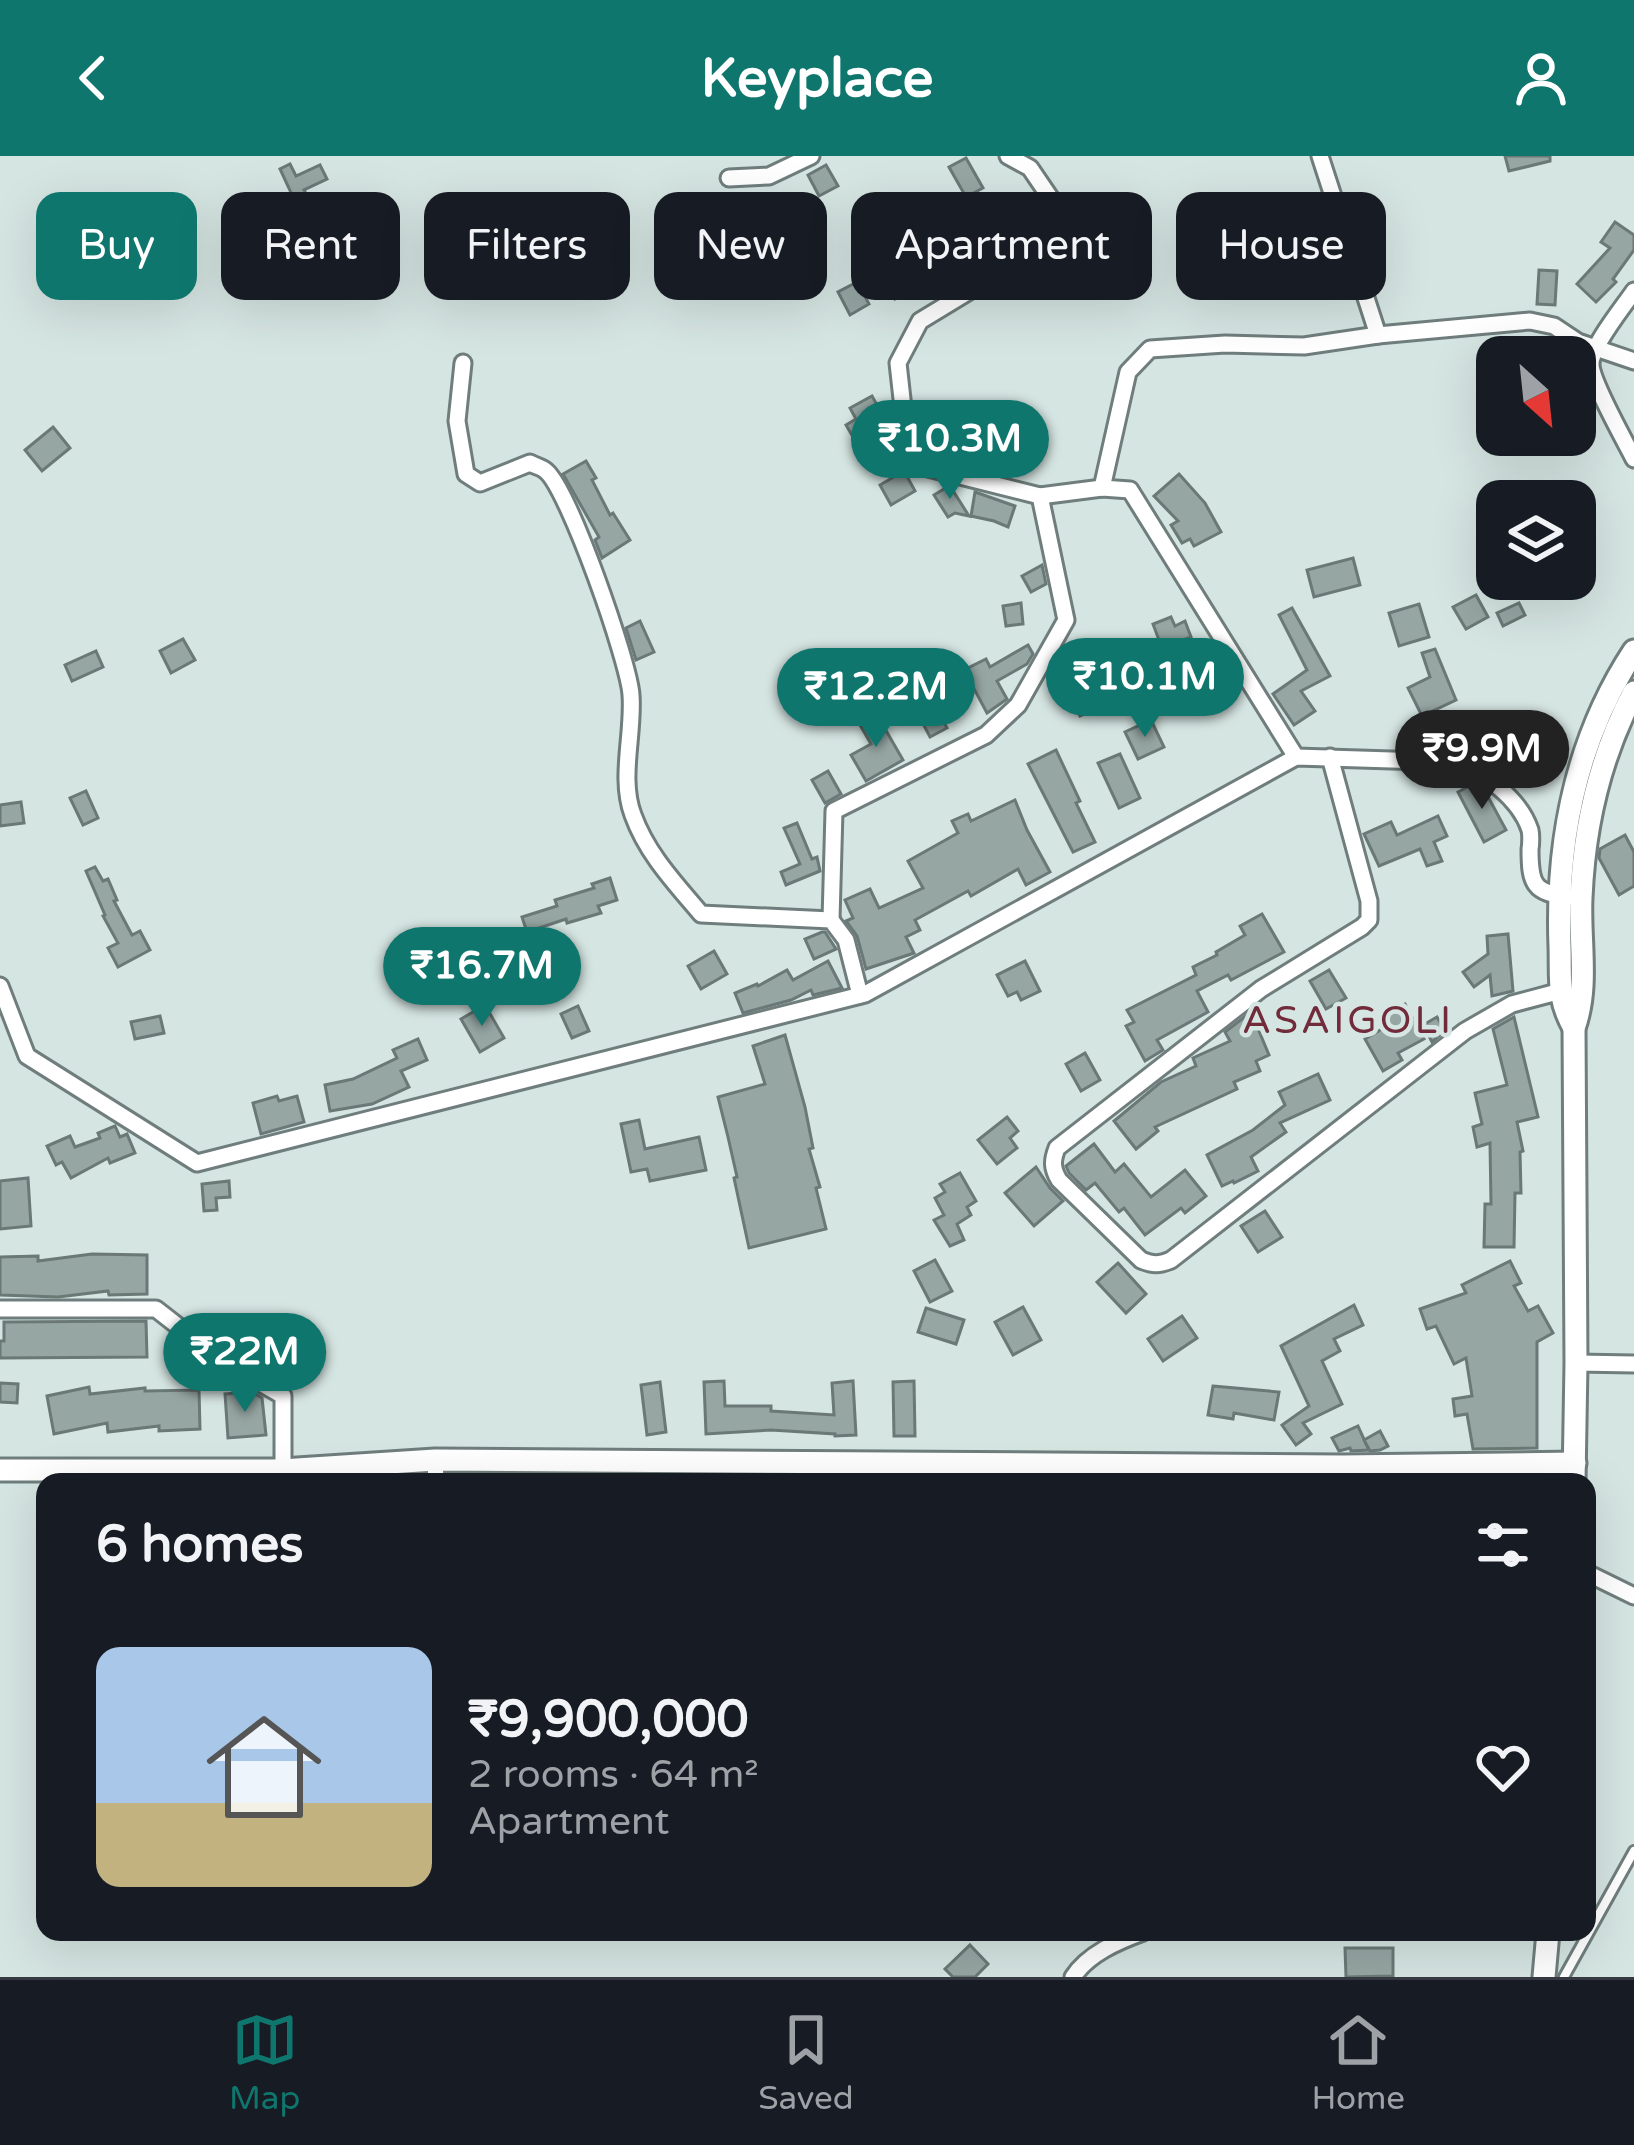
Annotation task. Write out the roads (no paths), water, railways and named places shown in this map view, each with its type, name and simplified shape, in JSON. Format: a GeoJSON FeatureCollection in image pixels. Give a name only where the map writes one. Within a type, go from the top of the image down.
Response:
{"type":"FeatureCollection","features":[{"type":"Feature","properties":{"kind":"street"},"geometry":{"type":"LineString","coordinates":[[729,178],[769,176],[811,156]]}},
{"type":"Feature","properties":{"kind":"street"},"geometry":{"type":"LineString","coordinates":[[1008,156],[1030,168],[1064,218],[1047,244],[920,321],[898,363],[916,465],[1040,496],[1102,488],[1130,490],[1296,757]]}},
{"type":"Feature","properties":{"kind":"street"},"geometry":{"type":"LineString","coordinates":[[1320,156],[1378,335]]}},
{"type":"Feature","properties":{"kind":"street"},"geometry":{"type":"LineString","coordinates":[[1634,290],[1596,348],[1634,361]]}},
{"type":"Feature","properties":{"kind":"street"},"geometry":{"type":"LineString","coordinates":[[1102,488],[1128,372],[1150,349],[1304,346],[1530,321],[1555,326],[1569,336]]}},
{"type":"Feature","properties":{"kind":"street"},"geometry":{"type":"LineString","coordinates":[[463,363],[457,421],[466,474],[481,483],[530,463],[547,471],[566,504],[613,621],[632,694],[628,792],[650,852],[701,914],[831,920]]}},
{"type":"Feature","properties":{"kind":"street"},"geometry":{"type":"LineString","coordinates":[[1596,377],[1634,459]]}},
{"type":"Feature","properties":{"kind":"street"},"geometry":{"type":"LineString","coordinates":[[860,995],[846,940],[831,920],[834,811],[986,735],[1018,705],[1066,620],[1040,496]]}},
{"type":"Feature","properties":{"kind":"street"},"geometry":{"type":"LineString","coordinates":[[374,1473],[1319,1466],[1575,1473],[1574,1028],[1582,1006],[1564,837],[1585,752],[1634,651]]}},
{"type":"Feature","properties":{"kind":"street"},"geometry":{"type":"LineString","coordinates":[[1574,1028],[1562,1006],[1561,992],[1570,897],[1603,763],[1634,692]]}},
{"type":"Feature","properties":{"kind":"street"},"geometry":{"type":"LineString","coordinates":[[0,986],[27,1056],[197,1163],[860,995],[1296,757],[1454,762],[1476,769],[1514,802],[1531,832],[1532,883],[1540,891],[1570,897]]}},
{"type":"Feature","properties":{"kind":"street"},"geometry":{"type":"LineString","coordinates":[[1330,757],[1369,901],[1369,920],[1261,988],[1057,1148],[1053,1159],[1059,1180],[1142,1260],[1162,1264],[1465,1031],[1512,1004],[1561,992]]}},
{"type":"Feature","properties":{"kind":"street"},"geometry":{"type":"LineString","coordinates":[[0,1309],[157,1309],[224,1362],[284,1396],[282,1473]]}},
{"type":"Feature","properties":{"kind":"street"},"geometry":{"type":"LineString","coordinates":[[1576,1363],[1634,1364]]}},
{"type":"Feature","properties":{"kind":"street"},"geometry":{"type":"LineString","coordinates":[[0,1470],[141,1473]]}},
{"type":"Feature","properties":{"kind":"street"},"geometry":{"type":"LineString","coordinates":[[1596,1578],[1634,1596]]}},
{"type":"Feature","properties":{"kind":"street"},"geometry":{"type":"LineString","coordinates":[[1073,1977],[1079,1967],[1120,1941]]}},
{"type":"Feature","properties":{"kind":"street"},"geometry":{"type":"LineString","coordinates":[[1544,1977],[1547,1941]]}},
{"type":"Feature","properties":{"kind":"lane"},"geometry":{"type":"LineString","coordinates":[[1596,1919],[1634,1851]]}},
{"type":"Feature","properties":{"kind":"lane"},"geometry":{"type":"LineString","coordinates":[[1564,1977],[1584,1941]]}},
{"type":"Feature","properties":{"kind":"district","name":"ASAIGOLI"},"geometry":{"type":"Point","coordinates":[1348,1020]}}]}
